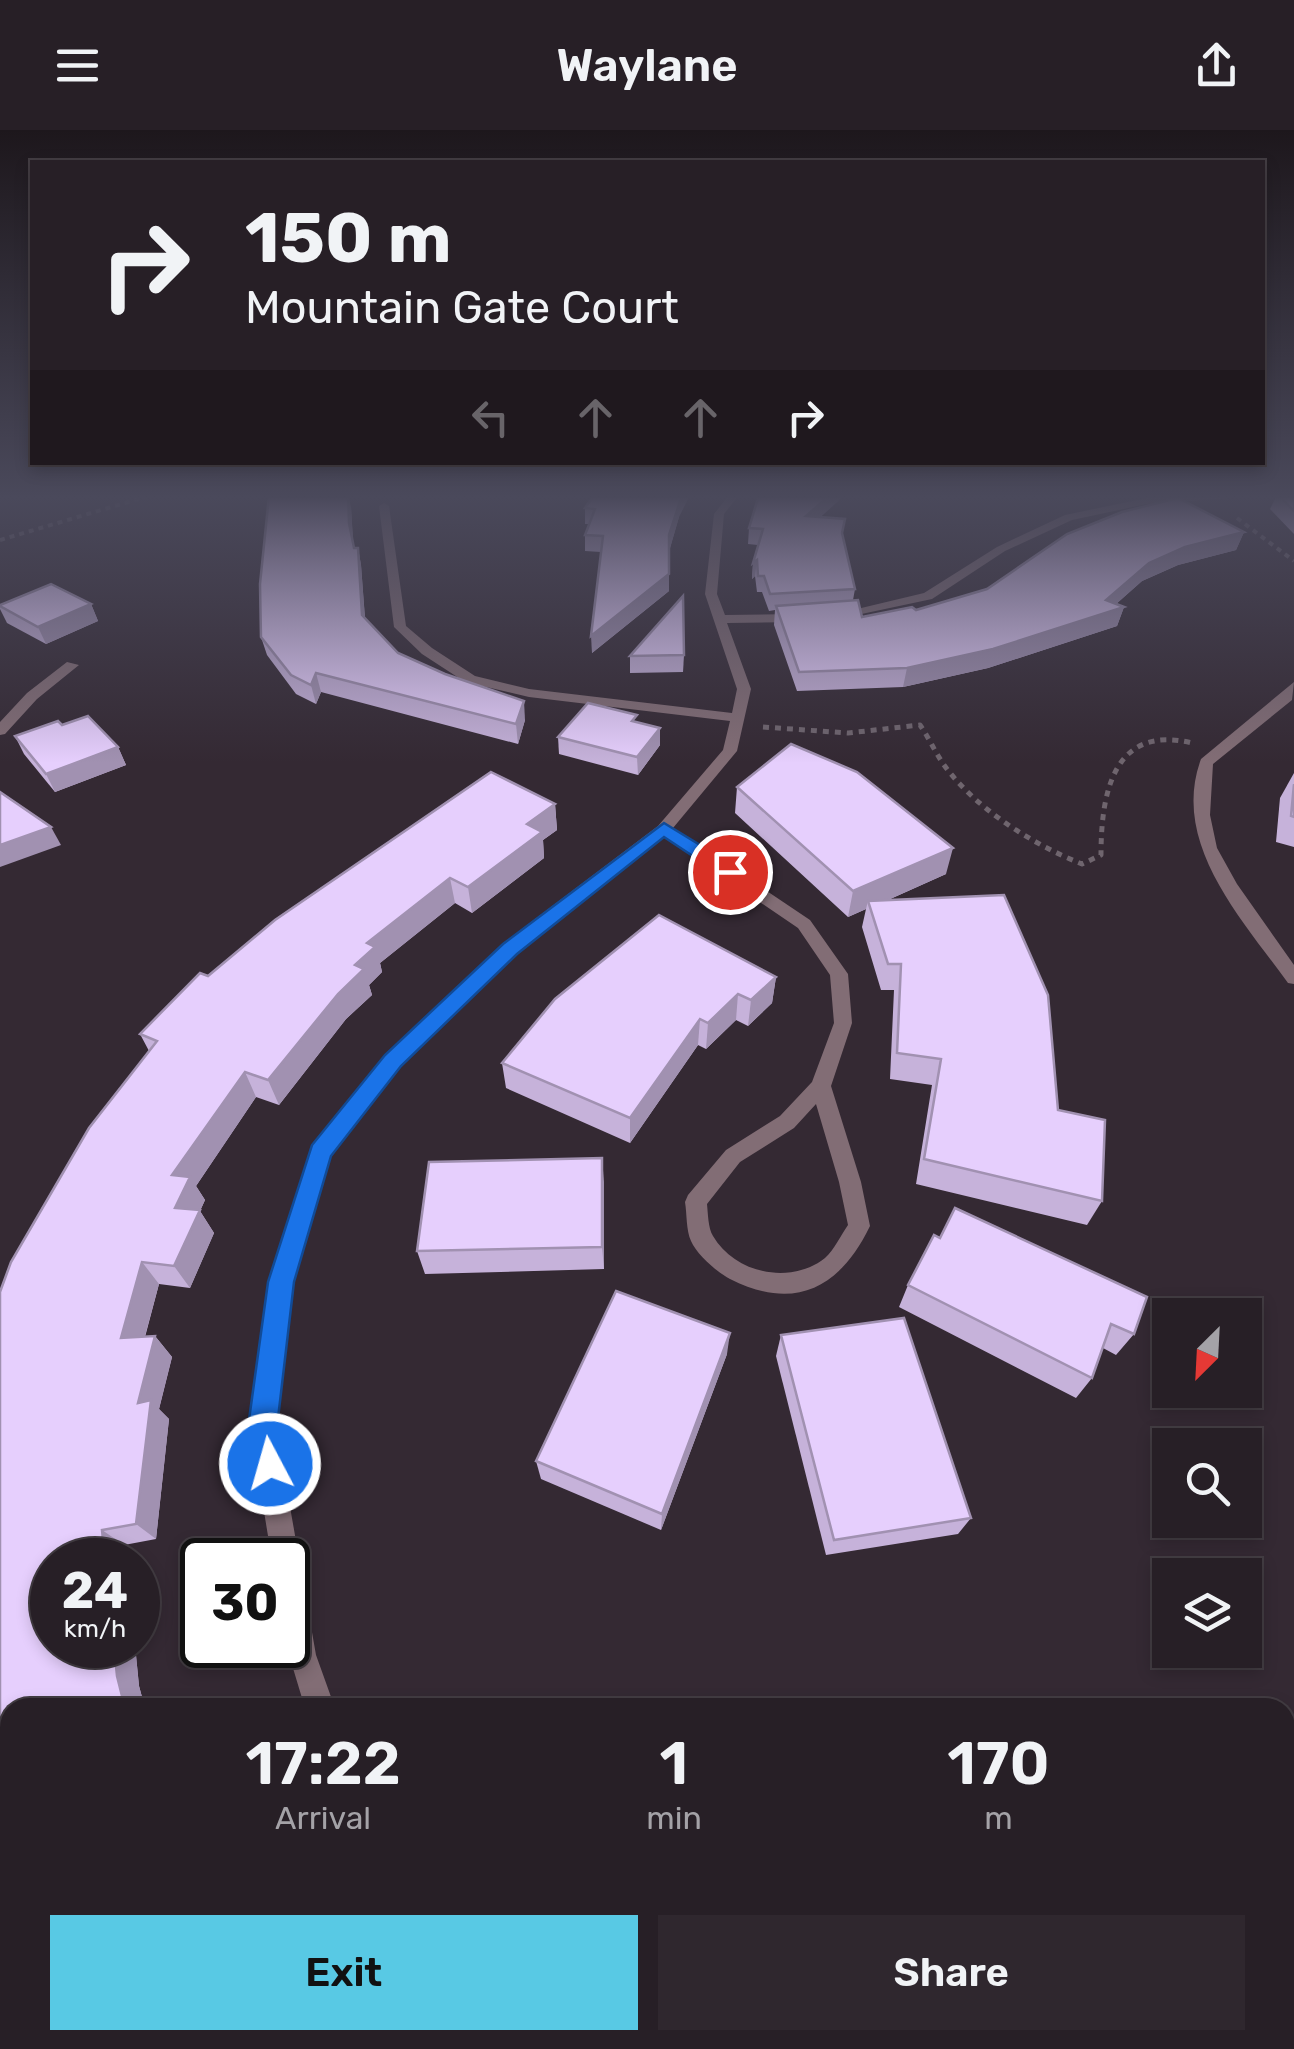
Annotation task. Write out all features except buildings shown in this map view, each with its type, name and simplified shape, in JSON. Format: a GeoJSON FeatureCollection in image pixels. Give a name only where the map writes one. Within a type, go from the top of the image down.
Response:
{"type":"FeatureCollection","features":[{"type":"Feature","properties":{"kind":"street"},"geometry":{"type":"LineString","coordinates":[[394,585],[400,627],[427,651],[470,679],[529,694],[738,718]]}},
{"type":"Feature","properties":{"kind":"street"},"geometry":{"type":"LineString","coordinates":[[282,1538],[263,1427],[281,1282],[320,1152],[393,1060],[528,933],[664,828],[730,751],[744,689],[710,594],[711,585]]}},
{"type":"Feature","properties":{"kind":"street"},"geometry":{"type":"LineString","coordinates":[[830,616],[928,596],[946,585]]}},
{"type":"Feature","properties":{"kind":"street"},"geometry":{"type":"LineString","coordinates":[[720,619],[812,617]]}},
{"type":"Feature","properties":{"kind":"street"},"geometry":{"type":"LineString","coordinates":[[0,731],[32,696],[72,665]]}},
{"type":"Feature","properties":{"kind":"street"},"geometry":{"type":"LineString","coordinates":[[1294,686],[1287,697],[1206,762],[1204,834],[1233,890],[1294,978]]}},
{"type":"Feature","properties":{"kind":"street"},"geometry":{"type":"LineString","coordinates":[[664,828],[804,924],[838,974],[842,1023],[822,1086],[787,1122],[733,1156],[696,1202],[701,1239],[729,1268],[759,1282],[797,1285],[834,1264],[859,1226],[822,1086]]}},
{"type":"Feature","properties":{"kind":"street"},"geometry":{"type":"LineString","coordinates":[[306,1668],[317,1698]]}},
{"type":"Feature","properties":{"kind":"path"},"geometry":{"type":"LineString","coordinates":[[738,718],[758,726],[816,733],[920,725],[946,768],[972,792],[1032,837],[1082,864],[1102,855],[1105,796],[1120,762],[1140,741],[1156,736],[1185,740],[1216,753]]}},
{"type":"Feature","properties":{"kind":"route"},"geometry":{"type":"LineString","coordinates":[[270,1464],[263,1427],[281,1282],[320,1152],[393,1060],[510,949],[664,828],[730,872]]}}]}
